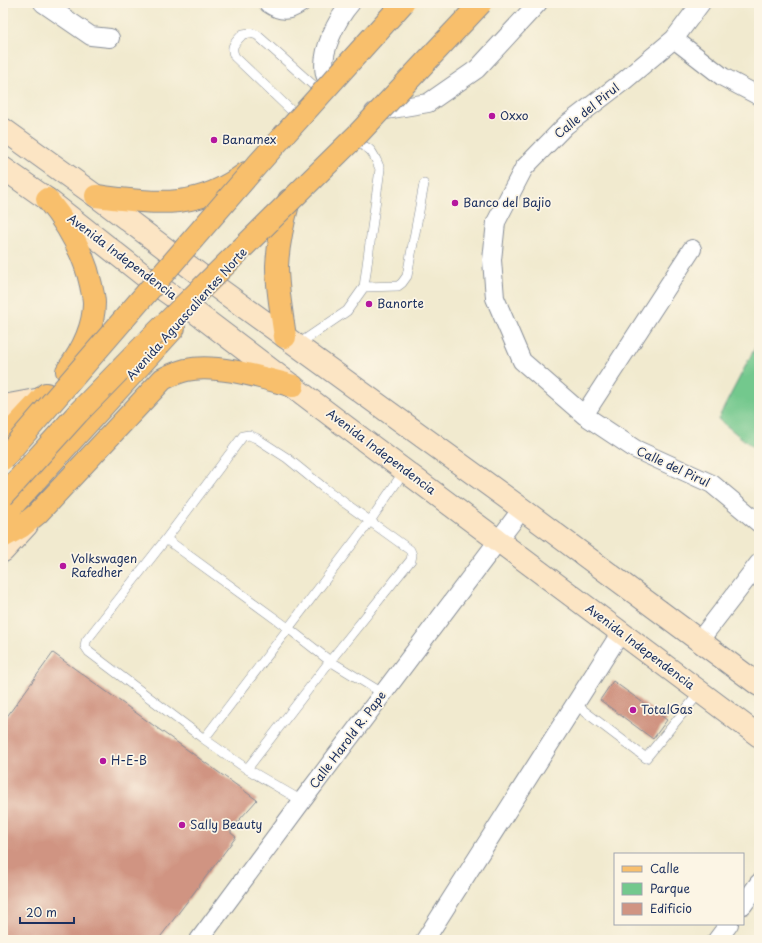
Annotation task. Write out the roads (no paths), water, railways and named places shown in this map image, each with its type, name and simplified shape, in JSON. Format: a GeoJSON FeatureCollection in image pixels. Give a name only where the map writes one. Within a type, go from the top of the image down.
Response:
{"type":"FeatureCollection","features":[{"type":"Feature","properties":{"kind":"main road"},"geometry":{"type":"LineString","coordinates":[[3,459],[252,169],[403,3]]}},
{"type":"Feature","properties":{"kind":"main road"},"geometry":{"type":"LineString","coordinates":[[3,440],[175,256],[298,117],[408,3]]}},
{"type":"Feature","properties":{"kind":"main road","name":"Avenida Aguascalientes Norte"},"geometry":{"type":"LineString","coordinates":[[3,516],[148,358],[191,308],[215,286],[289,200],[347,140],[471,3]]}},
{"type":"Feature","properties":{"kind":"main road"},"geometry":{"type":"LineString","coordinates":[[3,496],[78,413],[152,336],[358,134],[481,3]]}},
{"type":"Feature","properties":{"kind":"main road"},"geometry":{"type":"LineString","coordinates":[[3,129],[96,196],[215,286],[522,509],[759,685]]}},
{"type":"Feature","properties":{"kind":"main road","name":"Avenida Independencia"},"geometry":{"type":"LineString","coordinates":[[3,168],[47,199],[151,281],[191,308],[759,736]]}},
{"type":"Feature","properties":{"kind":"main road"},"geometry":{"type":"LineString","coordinates":[[96,196],[145,202],[183,201],[216,191],[232,184],[252,169]]}},
{"type":"Feature","properties":{"kind":"main road"},"geometry":{"type":"LineString","coordinates":[[3,437],[222,187],[236,174],[252,169]]}},
{"type":"Feature","properties":{"kind":"main road"},"geometry":{"type":"LineString","coordinates":[[47,199],[60,215],[85,261],[94,304],[86,339],[78,356],[67,371]]}},
{"type":"Feature","properties":{"kind":"main road"},"geometry":{"type":"LineString","coordinates":[[289,200],[279,244],[277,267],[278,287],[291,341]]}},
{"type":"Feature","properties":{"kind":"main road"},"geometry":{"type":"LineString","coordinates":[[3,551],[163,379],[175,373],[199,368],[244,374],[293,386]]}},
{"type":"Feature","properties":{"kind":"main road"},"geometry":{"type":"LineString","coordinates":[[3,409],[9,405],[41,399]]}},
{"type":"Feature","properties":{"kind":"main road"},"geometry":{"type":"LineString","coordinates":[[3,537],[21,527],[36,514]]}},
{"type":"Feature","properties":{"kind":"street"},"geometry":{"type":"LineString","coordinates":[[43,3],[91,36],[110,38]]}},
{"type":"Feature","properties":{"kind":"street"},"geometry":{"type":"LineString","coordinates":[[268,3],[278,9],[285,10],[292,10],[301,3]]}},
{"type":"Feature","properties":{"kind":"street"},"geometry":{"type":"LineString","coordinates":[[326,89],[324,66],[326,53],[334,29],[351,3]]}},
{"type":"Feature","properties":{"kind":"street"},"geometry":{"type":"LineString","coordinates":[[371,112],[428,103],[477,69],[538,3]]}},
{"type":"Feature","properties":{"kind":"street","name":"Calle del Pirul"},"geometry":{"type":"LineString","coordinates":[[701,3],[674,40],[566,125],[524,168],[496,222],[492,260],[495,298],[522,361],[584,415],[635,449],[712,484],[759,523]]}},
{"type":"Feature","properties":{"kind":"street"},"geometry":{"type":"LineString","coordinates":[[674,40],[723,77],[759,96]]}},
{"type":"Feature","properties":{"kind":"street"},"geometry":{"type":"LineString","coordinates":[[584,415],[692,249]]}},
{"type":"Feature","properties":{"kind":"street","name":"Calle Harold R. Pape"},"geometry":{"type":"LineString","coordinates":[[199,940],[522,509]]}},
{"type":"Feature","properties":{"kind":"street"},"geometry":{"type":"LineString","coordinates":[[703,644],[759,563]]}},
{"type":"Feature","properties":{"kind":"street"},"geometry":{"type":"LineString","coordinates":[[703,644],[759,580]]}},
{"type":"Feature","properties":{"kind":"street"},"geometry":{"type":"LineString","coordinates":[[425,940],[621,632]]}},
{"type":"Feature","properties":{"kind":"street"},"geometry":{"type":"LineString","coordinates":[[744,904],[759,884]]}},
{"type":"Feature","properties":{"kind":"street"},"geometry":{"type":"LineString","coordinates":[[717,940],[728,925]]}},
{"type":"Feature","properties":{"kind":"lane"},"geometry":{"type":"LineString","coordinates":[[298,117],[235,57],[232,52],[232,48],[243,34],[250,33],[257,35],[326,89]]}},
{"type":"Feature","properties":{"kind":"lane"},"geometry":{"type":"LineString","coordinates":[[291,341],[347,311],[364,287],[380,169],[374,154],[367,146],[347,140]]}},
{"type":"Feature","properties":{"kind":"lane"},"geometry":{"type":"LineString","coordinates":[[364,287],[398,286],[407,276],[424,184]]}},
{"type":"Feature","properties":{"kind":"lane"},"geometry":{"type":"LineString","coordinates":[[247,769],[330,661],[411,560],[412,555],[410,550],[324,488],[287,458],[249,435],[243,436],[166,539],[86,641],[85,646],[89,652],[204,739],[247,769],[302,801]]}},
{"type":"Feature","properties":{"kind":"lane"},"geometry":{"type":"LineString","coordinates":[[204,739],[370,521],[405,470]]}},
{"type":"Feature","properties":{"kind":"lane"},"geometry":{"type":"LineString","coordinates":[[166,539],[288,628],[330,661],[384,694]]}},
{"type":"Feature","properties":{"kind":"lane"},"geometry":{"type":"LineString","coordinates":[[575,704],[646,758],[700,692]]}},
{"type":"Feature","properties":{"kind":"place","name":"Oxxo"},"geometry":{"type":"Point","coordinates":[492,116]}},
{"type":"Feature","properties":{"kind":"place","name":"Banamex"},"geometry":{"type":"Point","coordinates":[214,140]}},
{"type":"Feature","properties":{"kind":"place","name":"Banco del Bajio"},"geometry":{"type":"Point","coordinates":[455,203]}},
{"type":"Feature","properties":{"kind":"place","name":"Banorte"},"geometry":{"type":"Point","coordinates":[369,304]}},
{"type":"Feature","properties":{"kind":"place","name":"Volkswagen Rafedher"},"geometry":{"type":"Point","coordinates":[63,566]}},
{"type":"Feature","properties":{"kind":"place","name":"TotalGas"},"geometry":{"type":"Point","coordinates":[633,710]}},
{"type":"Feature","properties":{"kind":"place","name":"H-E-B"},"geometry":{"type":"Point","coordinates":[103,761]}},
{"type":"Feature","properties":{"kind":"place","name":"Sally Beauty"},"geometry":{"type":"Point","coordinates":[182,825]}}]}
